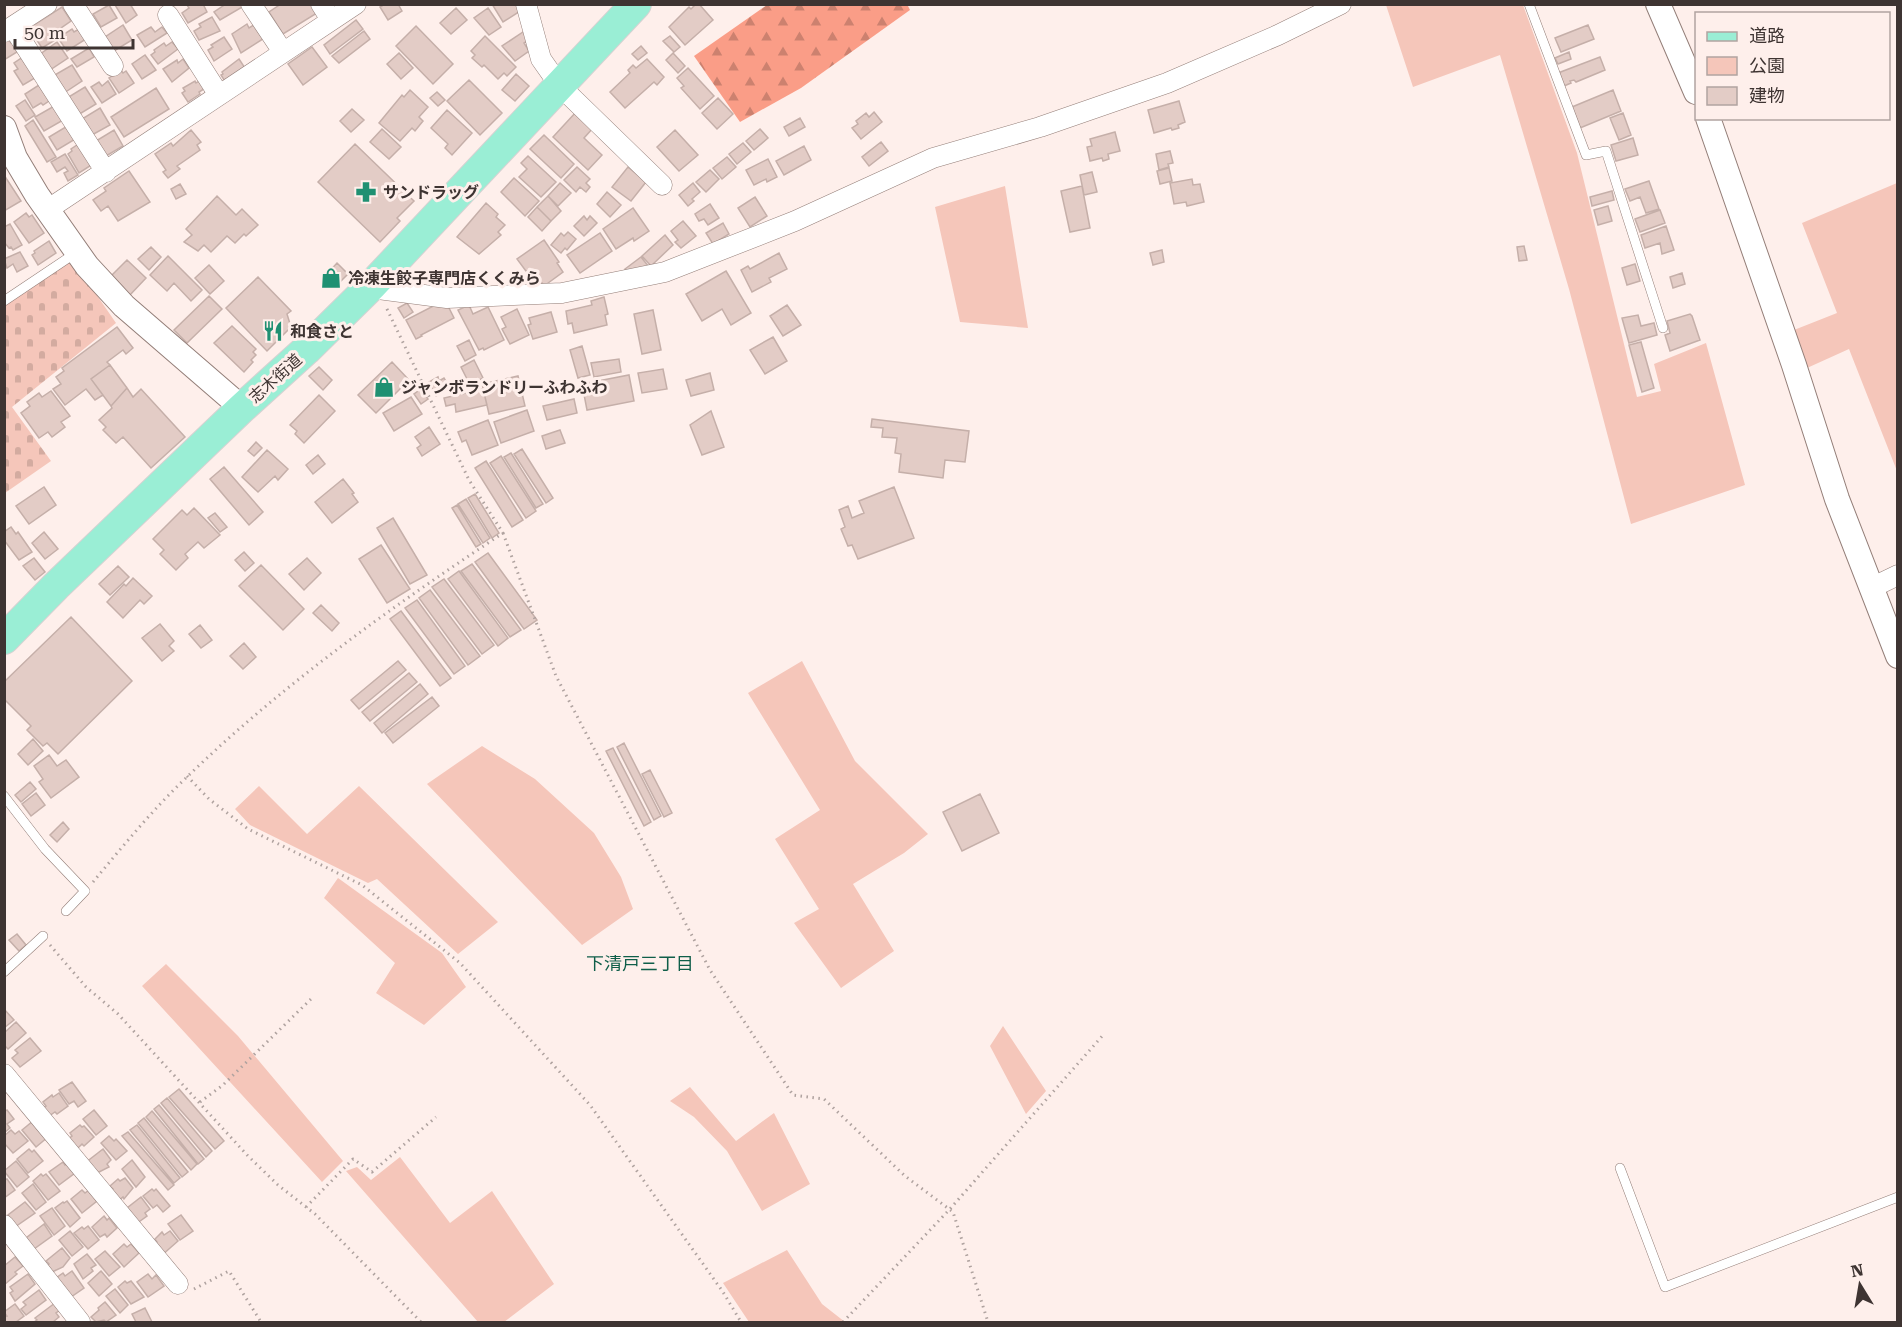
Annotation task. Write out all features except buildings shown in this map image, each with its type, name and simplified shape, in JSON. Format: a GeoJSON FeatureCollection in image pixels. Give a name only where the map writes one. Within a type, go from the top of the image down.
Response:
{"type":"FeatureCollection","features":[{"type":"Feature","properties":{"kind":"main road","name":"志木街道"},"geometry":{"type":"LineString","coordinates":[[4,639],[56,586],[242,408],[375,287],[636,4]]}},
{"type":"Feature","properties":{"kind":"street"},"geometry":{"type":"LineString","coordinates":[[47,4],[9,29],[106,172]]}},
{"type":"Feature","properties":{"kind":"street"},"geometry":{"type":"LineString","coordinates":[[73,4],[113,66]]}},
{"type":"Feature","properties":{"kind":"street"},"geometry":{"type":"LineString","coordinates":[[251,4],[283,52]]}},
{"type":"Feature","properties":{"kind":"street"},"geometry":{"type":"LineString","coordinates":[[47,210],[283,52],[326,12],[356,4]]}},
{"type":"Feature","properties":{"kind":"street"},"geometry":{"type":"LineString","coordinates":[[526,4],[541,59],[560,86],[662,185]]}},
{"type":"Feature","properties":{"kind":"street"},"geometry":{"type":"LineString","coordinates":[[375,287],[447,298],[562,293],[665,272],[795,220],[933,158],[1040,127],[1167,83],[1278,35],[1341,4]]}},
{"type":"Feature","properties":{"kind":"street"},"geometry":{"type":"LineString","coordinates":[[1658,4],[1695,90]]}},
{"type":"Feature","properties":{"kind":"street"},"geometry":{"type":"LineString","coordinates":[[168,15],[219,95]]}},
{"type":"Feature","properties":{"kind":"street"},"geometry":{"type":"LineString","coordinates":[[1709,120],[1794,365],[1837,499],[1898,656]]}},
{"type":"Feature","properties":{"kind":"street"},"geometry":{"type":"LineString","coordinates":[[4,128],[15,158],[47,210],[87,266],[124,306],[242,408]]}},
{"type":"Feature","properties":{"kind":"street"},"geometry":{"type":"LineString","coordinates":[[1871,588],[1898,575]]}},
{"type":"Feature","properties":{"kind":"street"},"geometry":{"type":"LineString","coordinates":[[4,1074],[178,1284]]}},
{"type":"Feature","properties":{"kind":"street"},"geometry":{"type":"LineString","coordinates":[[4,1225],[80,1323]]}},
{"type":"Feature","properties":{"kind":"lane"},"geometry":{"type":"LineString","coordinates":[[1529,4],[1586,155],[1606,151],[1663,328]]}},
{"type":"Feature","properties":{"kind":"lane"},"geometry":{"type":"LineString","coordinates":[[4,301],[77,252]]}},
{"type":"Feature","properties":{"kind":"lane"},"geometry":{"type":"LineString","coordinates":[[4,796],[45,849],[85,891],[66,911]]}},
{"type":"Feature","properties":{"kind":"lane"},"geometry":{"type":"LineString","coordinates":[[4,972],[43,936]]}},
{"type":"Feature","properties":{"kind":"lane"},"geometry":{"type":"LineString","coordinates":[[1620,1167],[1665,1287],[1898,1197]]}},
{"type":"Feature","properties":{"kind":"path"},"geometry":{"type":"LineString","coordinates":[[375,287],[469,480],[503,533],[556,675],[710,970],[793,1095],[824,1099],[905,1176],[953,1212],[988,1323]]}},
{"type":"Feature","properties":{"kind":"path"},"geometry":{"type":"LineString","coordinates":[[85,891],[187,776],[331,654],[440,575],[503,533]]}},
{"type":"Feature","properties":{"kind":"path"},"geometry":{"type":"LineString","coordinates":[[187,776],[209,799],[248,829],[362,885],[460,963],[590,1105],[723,1292],[741,1323]]}},
{"type":"Feature","properties":{"kind":"path"},"geometry":{"type":"LineString","coordinates":[[43,936],[86,987],[118,1014],[261,1169],[339,1238],[421,1323]]}},
{"type":"Feature","properties":{"kind":"path"},"geometry":{"type":"LineString","coordinates":[[200,1102],[223,1085],[311,999]]}},
{"type":"Feature","properties":{"kind":"path"},"geometry":{"type":"LineString","coordinates":[[843,1323],[949,1210],[1104,1034]]}},
{"type":"Feature","properties":{"kind":"path"},"geometry":{"type":"LineString","coordinates":[[306,1207],[353,1160],[372,1172],[436,1117]]}},
{"type":"Feature","properties":{"kind":"path"},"geometry":{"type":"LineString","coordinates":[[178,1284],[188,1292],[229,1271],[261,1323]]}},
{"type":"Feature","properties":{"kind":"green space"},"geometry":{"type":"Polygon","coordinates":[[[907,4],[910,10],[801,88],[740,122],[694,56],[767,5],[907,4]]]}},
{"type":"Feature","properties":{"kind":"green space"},"geometry":{"type":"Polygon","coordinates":[[[1386,5],[1523,5],[1577,153],[1637,397],[1661,391],[1654,364],[1706,343],[1745,485],[1631,524],[1569,289],[1500,55],[1413,87],[1386,5]]]}},
{"type":"Feature","properties":{"kind":"green space"},"geometry":{"type":"Polygon","coordinates":[[[1897,183],[1897,471],[1849,349],[1807,368],[1794,330],[1837,313],[1802,223],[1897,183]]]}},
{"type":"Feature","properties":{"kind":"green space"},"geometry":{"type":"Polygon","coordinates":[[[1005,186],[1028,328],[960,322],[935,207],[1005,186]]]}},
{"type":"Feature","properties":{"kind":"green space"},"geometry":{"type":"Polygon","coordinates":[[[70,262],[74,262],[116,323],[12,407],[51,461],[5,493],[5,301],[70,262]]]}},
{"type":"Feature","properties":{"kind":"green space"},"geometry":{"type":"Polygon","coordinates":[[[802,661],[855,761],[928,834],[904,853],[853,884],[894,951],[841,988],[794,923],[819,909],[775,839],[820,810],[748,693],[802,661]]]}},
{"type":"Feature","properties":{"kind":"green space"},"geometry":{"type":"Polygon","coordinates":[[[482,746],[535,779],[594,833],[621,877],[633,909],[582,945],[427,784],[482,746]]]}},
{"type":"Feature","properties":{"kind":"green space"},"geometry":{"type":"Polygon","coordinates":[[[259,786],[307,834],[359,786],[498,922],[458,954],[377,879],[368,883],[250,825],[235,809],[259,786]]]}},
{"type":"Feature","properties":{"kind":"green space"},"geometry":{"type":"Polygon","coordinates":[[[338,878],[442,953],[466,987],[424,1025],[376,993],[395,963],[324,898],[338,878]]]}},
{"type":"Feature","properties":{"kind":"green space"},"geometry":{"type":"Polygon","coordinates":[[[166,964],[238,1036],[343,1161],[322,1182],[142,986],[166,964]]]}},
{"type":"Feature","properties":{"kind":"green space"},"geometry":{"type":"Polygon","coordinates":[[[1003,1026],[1046,1091],[1026,1114],[990,1046],[1003,1026]]]}},
{"type":"Feature","properties":{"kind":"green space"},"geometry":{"type":"Polygon","coordinates":[[[690,1087],[736,1141],[774,1113],[810,1184],[762,1211],[727,1151],[694,1117],[670,1101],[690,1087]]]}},
{"type":"Feature","properties":{"kind":"green space"},"geometry":{"type":"Polygon","coordinates":[[[400,1157],[450,1223],[492,1191],[554,1284],[504,1322],[478,1322],[346,1171],[357,1167],[371,1180],[400,1157]]]}},
{"type":"Feature","properties":{"kind":"green space"},"geometry":{"type":"Polygon","coordinates":[[[787,1250],[822,1304],[845,1322],[749,1322],[723,1283],[787,1250]]]}},
{"type":"Feature","properties":{"kind":"place","name":"サンドラッグ"},"geometry":{"type":"Point","coordinates":[366,192]}},
{"type":"Feature","properties":{"kind":"place","name":"冷凍生餃子専門店くくみら"},"geometry":{"type":"Point","coordinates":[331,278]}},
{"type":"Feature","properties":{"kind":"place","name":"和食さと"},"geometry":{"type":"Point","coordinates":[273,331]}},
{"type":"Feature","properties":{"kind":"place","name":"ジャンボランドリーふわふわ"},"geometry":{"type":"Point","coordinates":[384,387]}},
{"type":"Feature","properties":{"kind":"district","name":"下清戸三丁目"},"geometry":{"type":"Point","coordinates":[640,964]}}]}
